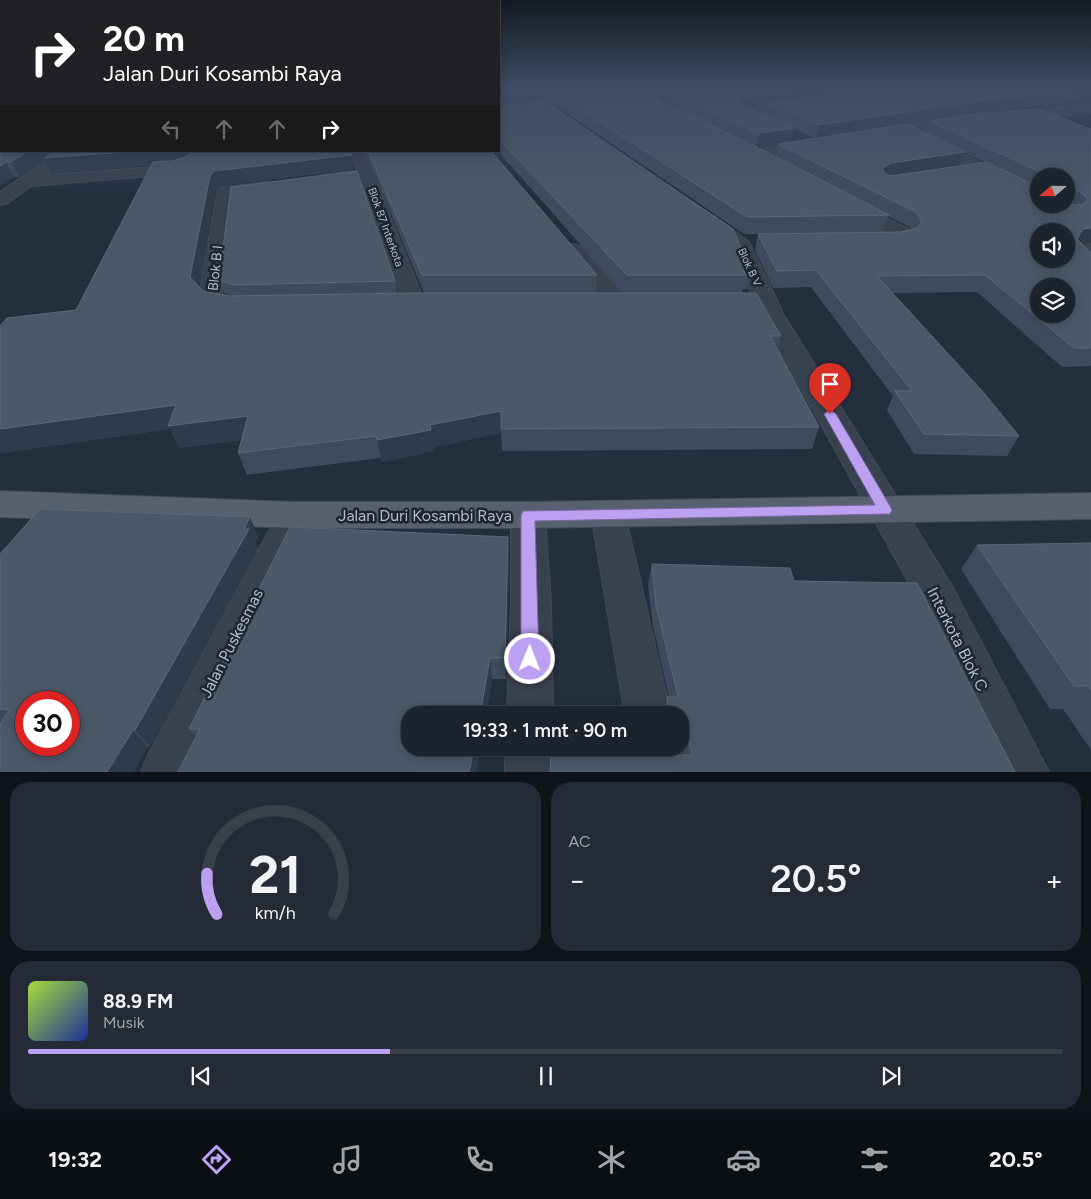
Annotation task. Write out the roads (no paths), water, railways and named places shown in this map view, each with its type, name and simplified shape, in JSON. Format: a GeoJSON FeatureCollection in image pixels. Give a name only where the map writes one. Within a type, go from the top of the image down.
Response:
{"type":"FeatureCollection","features":[{"type":"Feature","properties":{"kind":"main road","name":"Jalan Duri Kosambi Raya"},"geometry":{"type":"LineString","coordinates":[[0,504],[295,515],[528,515],[1091,506]]}},
{"type":"Feature","properties":{"kind":"street"},"geometry":{"type":"LineString","coordinates":[[767,124],[812,144]]}},
{"type":"Feature","properties":{"kind":"street"},"geometry":{"type":"LineString","coordinates":[[867,135],[942,124]]}},
{"type":"Feature","properties":{"kind":"street"},"geometry":{"type":"LineString","coordinates":[[904,129],[1030,194]]}},
{"type":"Feature","properties":{"kind":"street"},"geometry":{"type":"LineString","coordinates":[[754,154],[830,141]]}},
{"type":"Feature","properties":{"kind":"street"},"geometry":{"type":"LineString","coordinates":[[737,146],[779,168]]}},
{"type":"Feature","properties":{"kind":"street"},"geometry":{"type":"LineString","coordinates":[[0,200],[69,152]]}},
{"type":"Feature","properties":{"kind":"street"},"geometry":{"type":"LineString","coordinates":[[29,180],[171,171],[188,166],[201,152]]}},
{"type":"Feature","properties":{"kind":"street","name":"Blok B7 Interkota"},"geometry":{"type":"LineString","coordinates":[[357,152],[414,303]]}},
{"type":"Feature","properties":{"kind":"street"},"geometry":{"type":"LineString","coordinates":[[952,173],[980,169]]}},
{"type":"Feature","properties":{"kind":"street"},"geometry":{"type":"LineString","coordinates":[[310,182],[366,175]]}},
{"type":"Feature","properties":{"kind":"street","name":"Blok B I"},"geometry":{"type":"LineString","coordinates":[[256,306],[226,305],[219,303],[210,296],[225,192],[281,185]]}},
{"type":"Feature","properties":{"kind":"street"},"geometry":{"type":"LineString","coordinates":[[837,199],[902,233],[904,238],[856,241]]}},
{"type":"Feature","properties":{"kind":"street","name":"Blok B V"},"geometry":{"type":"LineString","coordinates":[[698,213],[739,242],[754,302],[885,510]]}},
{"type":"Feature","properties":{"kind":"street"},"geometry":{"type":"LineString","coordinates":[[563,239],[628,304],[590,304]]}},
{"type":"Feature","properties":{"kind":"street"},"geometry":{"type":"LineString","coordinates":[[739,242],[758,242]]}},
{"type":"Feature","properties":{"kind":"street"},"geometry":{"type":"LineString","coordinates":[[1091,250],[1082,251],[1079,254],[1091,266]]}},
{"type":"Feature","properties":{"kind":"street","name":"Interkota Blok C"},"geometry":{"type":"LineString","coordinates":[[885,510],[938,598],[1025,772]]}},
{"type":"Feature","properties":{"kind":"street"},"geometry":{"type":"LineString","coordinates":[[608,514],[646,706]]}},
{"type":"Feature","properties":{"kind":"street","name":"Jalan Puskesmas"},"geometry":{"type":"LineString","coordinates":[[165,772],[295,515]]}},
{"type":"Feature","properties":{"kind":"street"},"geometry":{"type":"LineString","coordinates":[[528,515],[531,604],[530,706]]}},
{"type":"Feature","properties":{"kind":"street"},"geometry":{"type":"LineString","coordinates":[[529,756],[529,772]]}},
{"type":"Feature","properties":{"kind":"street"},"geometry":{"type":"LineString","coordinates":[[657,756],[660,772]]}}]}
